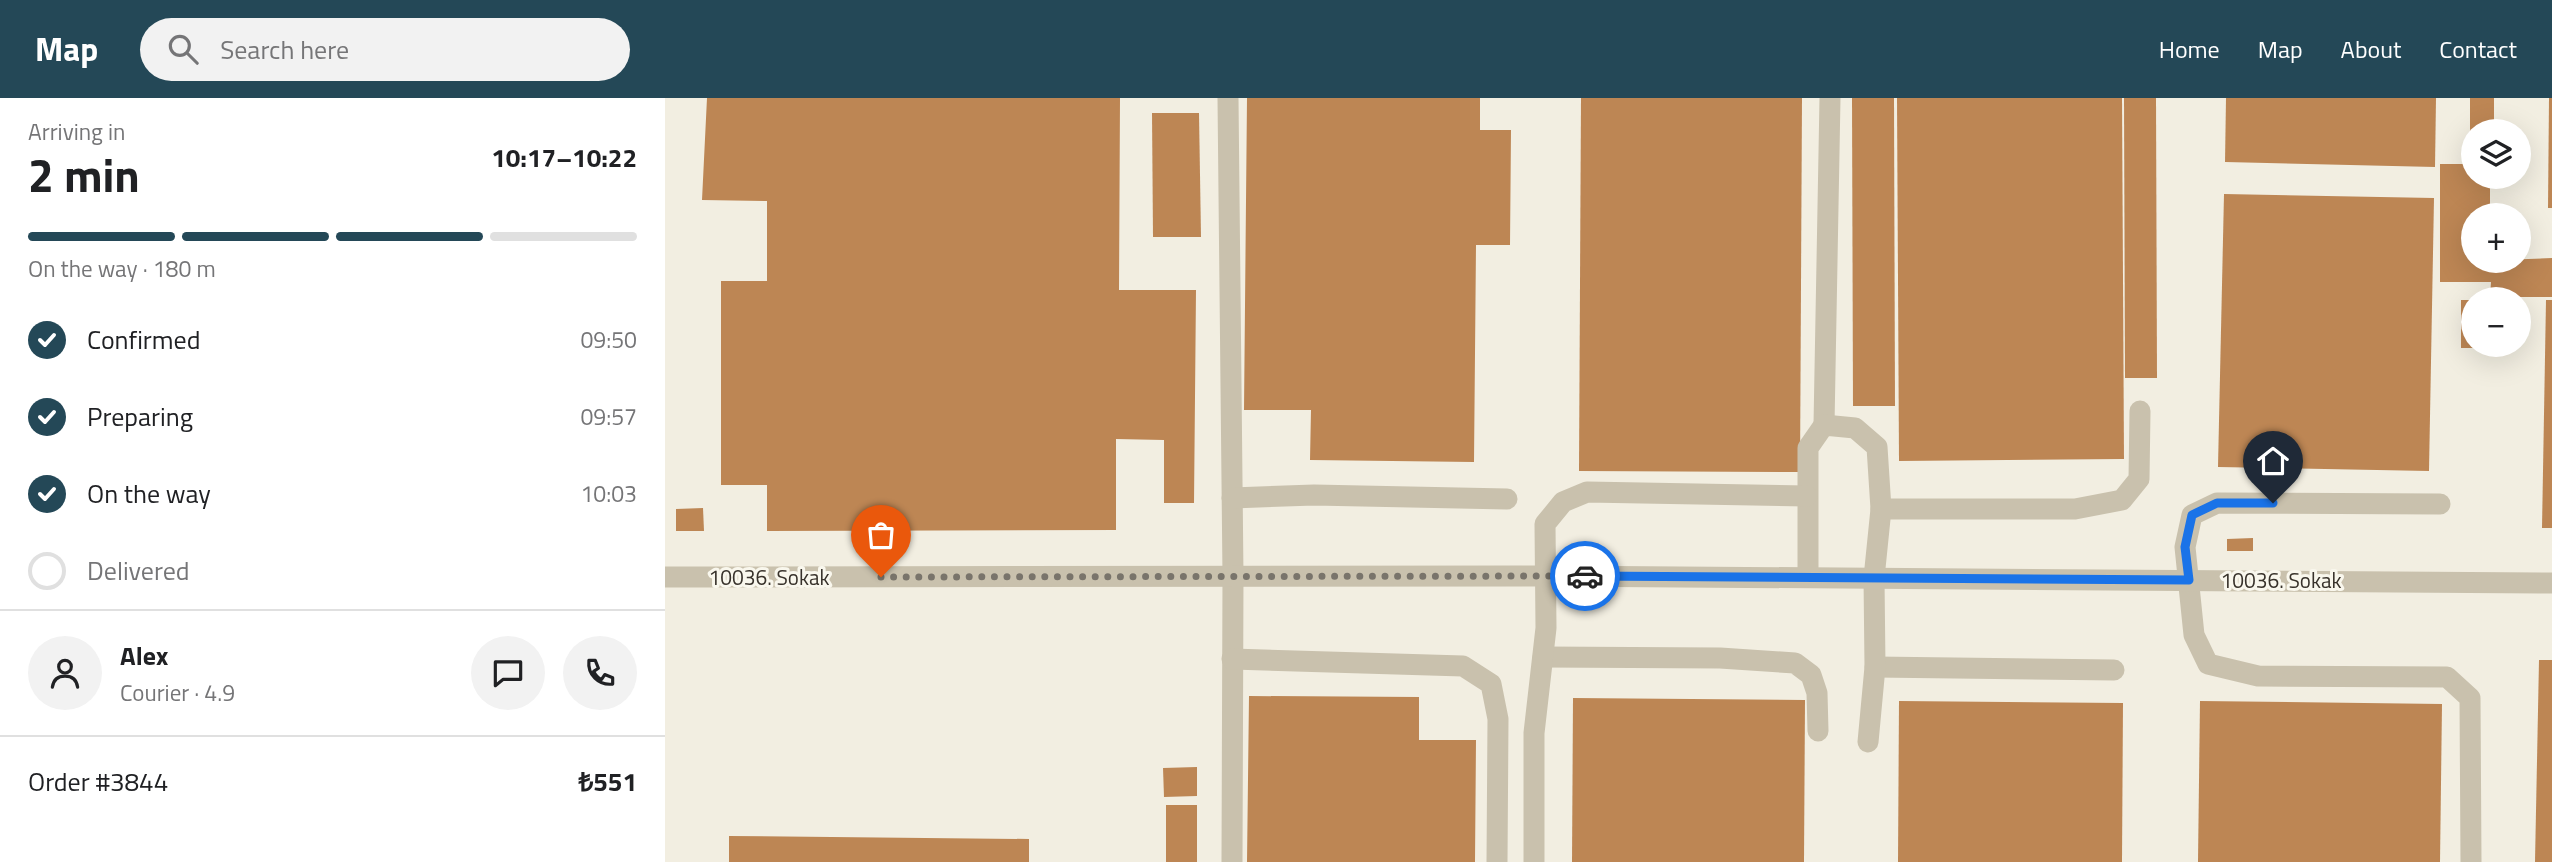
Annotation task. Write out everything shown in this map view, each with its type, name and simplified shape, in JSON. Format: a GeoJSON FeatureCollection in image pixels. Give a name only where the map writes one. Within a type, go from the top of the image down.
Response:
{"type":"FeatureCollection","features":[{"type":"Feature","properties":{"kind":"street"},"geometry":{"type":"LineString","coordinates":[[1228,98],[1233,576],[1232,862]]}},
{"type":"Feature","properties":{"kind":"street"},"geometry":{"type":"LineString","coordinates":[[1808,577],[1808,448],[1824,425],[1830,98]]}},
{"type":"Feature","properties":{"kind":"street"},"geometry":{"type":"LineString","coordinates":[[1881,509],[2075,509],[2122,500],[2139,479],[2140,411]]}},
{"type":"Feature","properties":{"kind":"street"},"geometry":{"type":"LineString","coordinates":[[1824,425],[1855,428],[1877,447],[1881,509],[1874,578],[1875,667],[1868,743]]}},
{"type":"Feature","properties":{"kind":"street"},"geometry":{"type":"LineString","coordinates":[[1534,862],[1534,733],[1543,657],[1545,524],[1563,502],[1587,492],[1807,496]]}},
{"type":"Feature","properties":{"kind":"street"},"geometry":{"type":"LineString","coordinates":[[1232,498],[1314,495],[1507,499]]}},
{"type":"Feature","properties":{"kind":"street"},"geometry":{"type":"LineString","coordinates":[[2440,504],[2217,503],[2192,515],[2185,547],[2194,635],[2208,664],[2258,676],[2447,677],[2470,698],[2471,862]]}},
{"type":"Feature","properties":{"kind":"street","name":"10036. Sokak"},"geometry":{"type":"LineString","coordinates":[[665,577],[1546,576],[2552,583]]}},
{"type":"Feature","properties":{"kind":"street"},"geometry":{"type":"LineString","coordinates":[[1543,657],[1720,658],[1795,663],[1811,675],[1817,693],[1818,731]]}},
{"type":"Feature","properties":{"kind":"street"},"geometry":{"type":"LineString","coordinates":[[1232,659],[1463,666],[1491,684],[1498,719],[1497,862]]}},
{"type":"Feature","properties":{"kind":"street"},"geometry":{"type":"LineString","coordinates":[[1875,667],[2114,670]]}},
{"type":"Feature","properties":{"kind":"building"},"geometry":{"type":"Polygon","coordinates":[[[707,98],[1120,98],[1119,290],[1196,290],[1194,503],[1164,503],[1164,440],[1116,439],[1116,530],[767,531],[767,485],[721,485],[721,281],[767,281],[767,201],[702,200],[707,98]]]}},
{"type":"Feature","properties":{"kind":"building"},"geometry":{"type":"Polygon","coordinates":[[[1247,98],[1480,98],[1480,130],[1511,130],[1510,245],[1476,245],[1474,462],[1310,460],[1311,410],[1244,410],[1247,98]]]}},
{"type":"Feature","properties":{"kind":"building"},"geometry":{"type":"Polygon","coordinates":[[[1581,98],[1802,98],[1800,472],[1579,471],[1581,98]]]}},
{"type":"Feature","properties":{"kind":"building"},"geometry":{"type":"Polygon","coordinates":[[[1852,98],[1894,98],[1895,406],[1853,406],[1852,98]]]}},
{"type":"Feature","properties":{"kind":"building"},"geometry":{"type":"Polygon","coordinates":[[[1897,98],[2122,98],[2124,459],[1899,461],[1897,98]]]}},
{"type":"Feature","properties":{"kind":"building"},"geometry":{"type":"Polygon","coordinates":[[[2124,98],[2156,98],[2157,378],[2125,378],[2124,98]]]}},
{"type":"Feature","properties":{"kind":"building"},"geometry":{"type":"Polygon","coordinates":[[[2226,98],[2436,98],[2435,167],[2225,162],[2226,98]]]}},
{"type":"Feature","properties":{"kind":"building"},"geometry":{"type":"Polygon","coordinates":[[[2470,98],[2494,98],[2494,119],[2470,119],[2470,98]]]}},
{"type":"Feature","properties":{"kind":"building"},"geometry":{"type":"Polygon","coordinates":[[[2549,98],[2552,98],[2552,208],[2548,208],[2549,98]]]}},
{"type":"Feature","properties":{"kind":"building"},"geometry":{"type":"Polygon","coordinates":[[[1152,113],[1199,113],[1201,237],[1153,237],[1152,113]]]}},
{"type":"Feature","properties":{"kind":"building"},"geometry":{"type":"Polygon","coordinates":[[[2440,164],[2461,164],[2461,189],[2490,189],[2490,203],[2461,203],[2461,273],[2531,273],[2531,259],[2552,258],[2552,297],[2531,297],[2531,287],[2491,287],[2491,282],[2440,282],[2440,164]]]}},
{"type":"Feature","properties":{"kind":"building"},"geometry":{"type":"Polygon","coordinates":[[[2224,194],[2434,198],[2429,471],[2218,467],[2224,194]]]}},
{"type":"Feature","properties":{"kind":"building"},"geometry":{"type":"Polygon","coordinates":[[[2546,300],[2552,300],[2552,528],[2542,528],[2546,300]]]}},
{"type":"Feature","properties":{"kind":"building"},"geometry":{"type":"Polygon","coordinates":[[[703,508],[704,531],[676,531],[676,509],[703,508]]]}},
{"type":"Feature","properties":{"kind":"building"},"geometry":{"type":"Polygon","coordinates":[[[2253,538],[2253,551],[2227,551],[2227,539],[2253,538]]]}},
{"type":"Feature","properties":{"kind":"building"},"geometry":{"type":"Polygon","coordinates":[[[2539,660],[2552,660],[2552,862],[2535,862],[2539,660]]]}},
{"type":"Feature","properties":{"kind":"building"},"geometry":{"type":"Polygon","coordinates":[[[1249,696],[1419,697],[1419,740],[1476,740],[1475,862],[1247,862],[1249,696]]]}},
{"type":"Feature","properties":{"kind":"building"},"geometry":{"type":"Polygon","coordinates":[[[1573,698],[1805,700],[1804,862],[1572,862],[1573,698]]]}},
{"type":"Feature","properties":{"kind":"building"},"geometry":{"type":"Polygon","coordinates":[[[1899,701],[2123,703],[2122,862],[1898,862],[1899,701]]]}},
{"type":"Feature","properties":{"kind":"building"},"geometry":{"type":"Polygon","coordinates":[[[2200,701],[2442,704],[2440,862],[2198,862],[2200,701]]]}},
{"type":"Feature","properties":{"kind":"building"},"geometry":{"type":"Polygon","coordinates":[[[1197,767],[1197,796],[1164,797],[1163,768],[1197,767]]]}},
{"type":"Feature","properties":{"kind":"building"},"geometry":{"type":"Polygon","coordinates":[[[1166,805],[1197,805],[1197,862],[1166,862],[1166,805]]]}},
{"type":"Feature","properties":{"kind":"building"},"geometry":{"type":"Polygon","coordinates":[[[729,836],[1029,839],[1029,862],[729,862],[729,836]]]}},
{"type":"Feature","properties":{"kind":"way so far"},"geometry":{"type":"LineString","coordinates":[[881,577],[1585,576]]}},
{"type":"Feature","properties":{"kind":"route"},"geometry":{"type":"LineString","coordinates":[[1585,576],[2189,580],[2185,547],[2192,515],[2217,503],[2273,503]]}}]}
